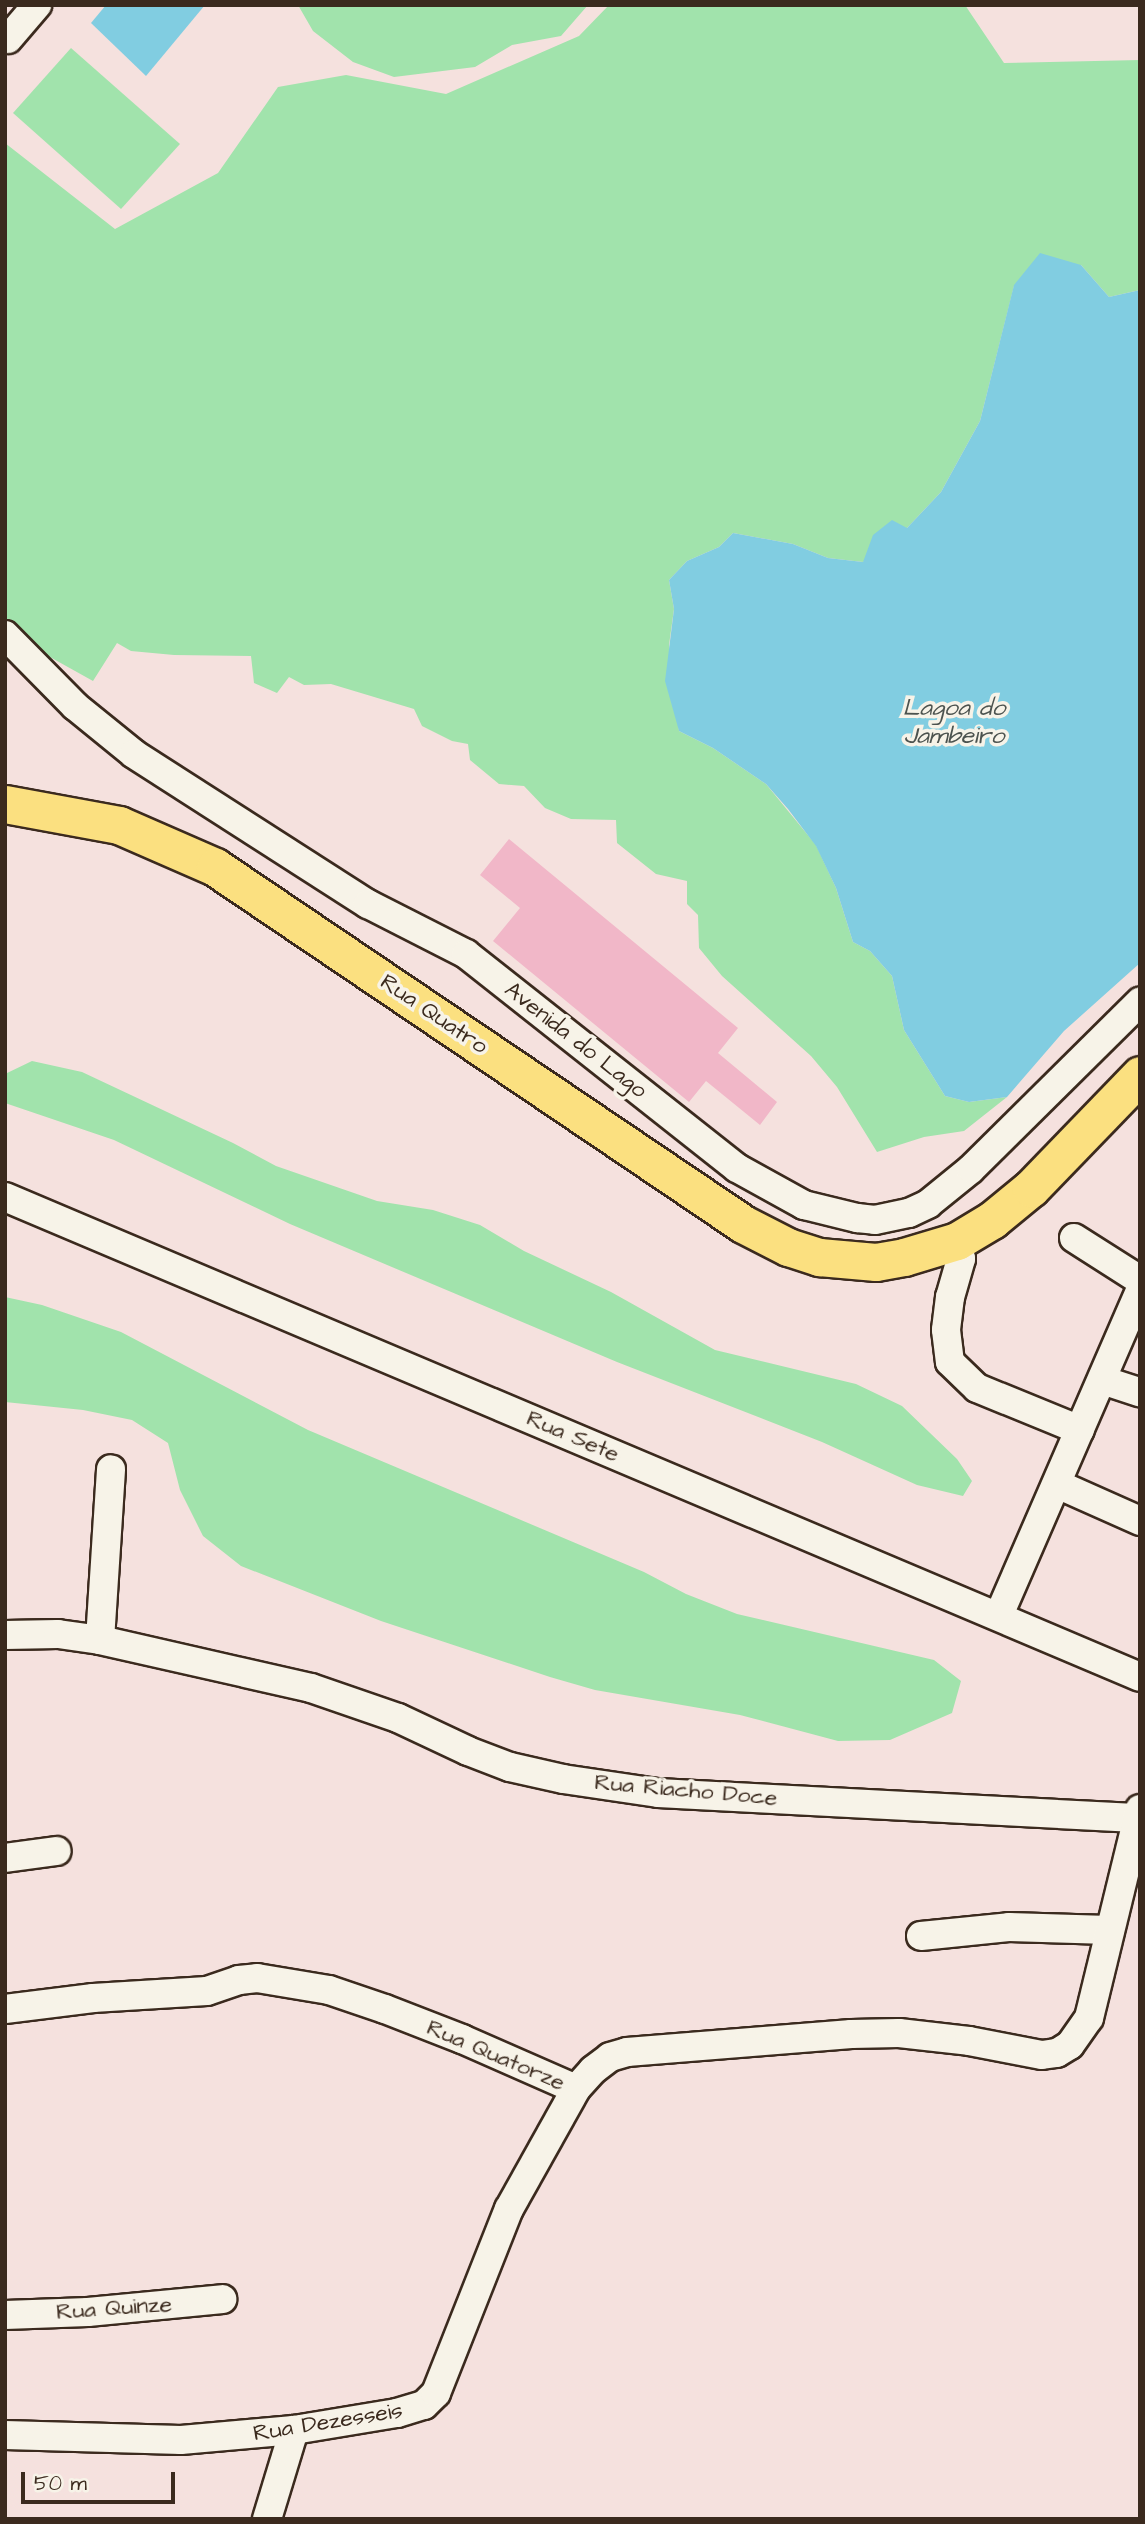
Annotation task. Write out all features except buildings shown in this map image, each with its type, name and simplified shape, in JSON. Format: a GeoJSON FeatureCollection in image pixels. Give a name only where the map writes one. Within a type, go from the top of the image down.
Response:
{"type":"FeatureCollection","features":[{"type":"Feature","properties":{"kind":"main road","name":"Rua Quatro"},"geometry":{"type":"LineString","coordinates":[[5,804],[119,825],[215,867],[743,1224],[788,1247],[846,1260],[876,1262],[904,1257],[957,1241],[992,1220],[1031,1188],[1140,1075]]}},
{"type":"Feature","properties":{"kind":"street"},"geometry":{"type":"LineString","coordinates":[[8,39],[37,5]]}},
{"type":"Feature","properties":{"kind":"street","name":"Avenida do Lago"},"geometry":{"type":"LineString","coordinates":[[5,635],[75,706],[134,754],[368,904],[466,954],[737,1168],[804,1205],[875,1220],[909,1213],[928,1204],[971,1170],[1140,1002]]}},
{"type":"Feature","properties":{"kind":"street","name":"Rua Sete"},"geometry":{"type":"LineString","coordinates":[[5,1197],[999,1615],[1140,1677]]}},
{"type":"Feature","properties":{"kind":"street"},"geometry":{"type":"LineString","coordinates":[[1074,1238],[1140,1280]]}},
{"type":"Feature","properties":{"kind":"street"},"geometry":{"type":"LineString","coordinates":[[957,1241],[961,1259],[950,1297],[946,1330],[950,1362],[976,1388],[1080,1430]]}},
{"type":"Feature","properties":{"kind":"street"},"geometry":{"type":"LineString","coordinates":[[999,1615],[1140,1291]]}},
{"type":"Feature","properties":{"kind":"street"},"geometry":{"type":"LineString","coordinates":[[1102,1380],[1140,1392]]}},
{"type":"Feature","properties":{"kind":"street"},"geometry":{"type":"LineString","coordinates":[[100,1640],[111,1469]]}},
{"type":"Feature","properties":{"kind":"street"},"geometry":{"type":"LineString","coordinates":[[1057,1483],[1140,1521]]}},
{"type":"Feature","properties":{"kind":"street","name":"Rua Riacho Doce"},"geometry":{"type":"LineString","coordinates":[[5,1635],[58,1634],[100,1640],[311,1688],[398,1718],[468,1751],[510,1767],[563,1779],[658,1793],[1139,1815]]}},
{"type":"Feature","properties":{"kind":"street"},"geometry":{"type":"LineString","coordinates":[[921,1936],[1009,1927],[1109,1930],[1139,1815]]}},
{"type":"Feature","properties":{"kind":"street"},"geometry":{"type":"LineString","coordinates":[[5,1858],[57,1851]]}},
{"type":"Feature","properties":{"kind":"street","name":"Rua Quatorze"},"geometry":{"type":"LineString","coordinates":[[5,2009],[93,1998],[207,1991],[239,1980],[257,1978],[329,1990],[385,2009],[576,2089],[593,2070],[610,2057],[627,2052],[851,2034],[899,2033],[969,2041],[1042,2055],[1057,2053],[1070,2045],[1088,2018],[1109,1930]]}},
{"type":"Feature","properties":{"kind":"street","name":"Rua Dezesseis"},"geometry":{"type":"LineString","coordinates":[[5,2435],[181,2440],[294,2430],[397,2413],[414,2409],[432,2399],[509,2209],[576,2089]]}},
{"type":"Feature","properties":{"kind":"street","name":"Rua Quinze"},"geometry":{"type":"LineString","coordinates":[[5,2315],[88,2312],[222,2299]]}},
{"type":"Feature","properties":{"kind":"street"},"geometry":{"type":"LineString","coordinates":[[267,2519],[294,2430]]}},
{"type":"Feature","properties":{"kind":"green space"},"geometry":{"type":"Polygon","coordinates":[[[298,5],[588,5],[561,36],[512,45],[475,67],[394,77],[353,62],[313,31],[298,5]]]}},
{"type":"Feature","properties":{"kind":"green space"},"geometry":{"type":"Polygon","coordinates":[[[609,5],[965,5],[1004,63],[1140,60],[1140,290],[1109,297],[1081,265],[1014,286],[980,421],[941,492],[907,528],[863,562],[828,558],[793,544],[733,533],[719,547],[687,561],[669,580],[674,609],[669,645],[679,731],[713,748],[766,784],[816,845],[836,888],[853,942],[870,951],[892,976],[904,1030],[945,1096],[969,1102],[1007,1097],[964,1131],[924,1137],[877,1152],[837,1087],[811,1056],[722,976],[699,948],[698,915],[687,904],[687,881],[656,874],[617,843],[616,820],[571,819],[545,808],[524,786],[499,784],[470,760],[468,744],[452,741],[422,726],[414,709],[331,684],[304,685],[289,677],[277,693],[254,683],[251,656],[174,655],[131,651],[117,643],[93,681],[5,632],[5,143],[115,229],[218,173],[278,87],[346,75],[446,94],[579,36],[609,5]]]}},
{"type":"Feature","properties":{"kind":"green space"},"geometry":{"type":"Polygon","coordinates":[[[71,48],[180,144],[121,209],[13,113],[71,48]]]}},
{"type":"Feature","properties":{"kind":"green space"},"geometry":{"type":"Polygon","coordinates":[[[32,1061],[82,1072],[276,1166],[377,1201],[433,1210],[480,1225],[524,1251],[611,1292],[715,1350],[856,1384],[902,1406],[957,1459],[972,1481],[963,1496],[917,1485],[822,1442],[617,1362],[290,1224],[114,1140],[5,1103],[5,1074],[32,1061]]]}},
{"type":"Feature","properties":{"kind":"green space"},"geometry":{"type":"Polygon","coordinates":[[[5,1297],[42,1305],[121,1332],[308,1430],[737,1614],[934,1660],[961,1681],[952,1713],[890,1740],[838,1741],[740,1715],[595,1690],[550,1677],[381,1621],[241,1566],[203,1536],[180,1490],[168,1443],[132,1420],[83,1410],[5,1402],[5,1297]]]}},
{"type":"Feature","properties":{"kind":"water"},"geometry":{"type":"Polygon","coordinates":[[[106,5],[205,5],[146,76],[91,23],[106,5]]]}},
{"type":"Feature","properties":{"kind":"water","name":"Lagoa do Jambeiro"},"geometry":{"type":"Polygon","coordinates":[[[1040,253],[1081,265],[1109,297],[1140,290],[1140,963],[1064,1031],[1007,1097],[969,1102],[945,1096],[904,1030],[892,976],[870,951],[853,942],[836,888],[816,846],[788,809],[766,784],[713,748],[679,731],[665,681],[674,609],[669,580],[687,561],[719,547],[733,533],[793,544],[828,558],[863,562],[873,535],[892,520],[907,528],[941,492],[980,421],[1014,285],[1040,253]]]}}]}
